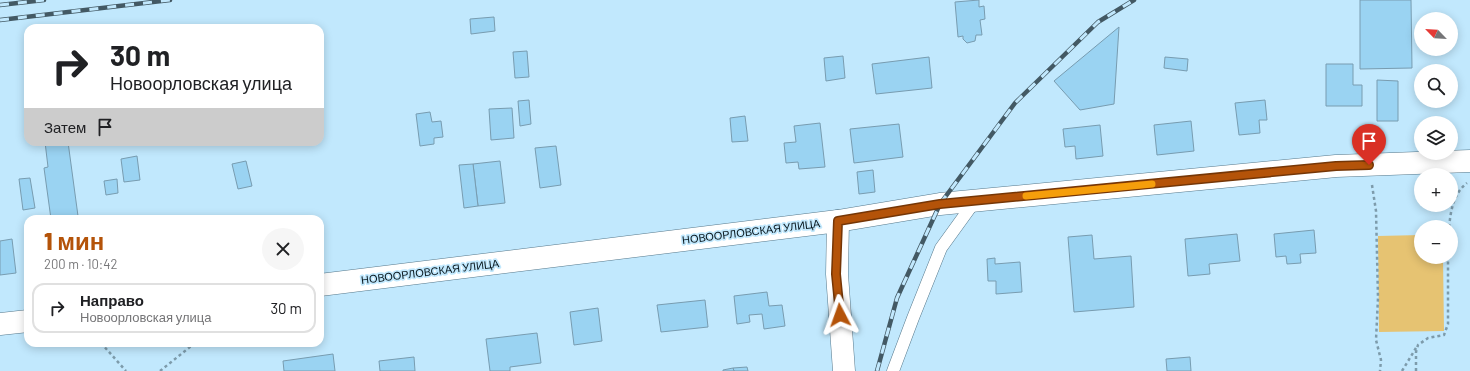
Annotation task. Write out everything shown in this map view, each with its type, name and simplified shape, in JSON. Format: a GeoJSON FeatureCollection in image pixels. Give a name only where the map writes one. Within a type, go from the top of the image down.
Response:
{"type":"FeatureCollection","features":[{"type":"Feature","properties":{"kind":"street","name":"НОВООРЛОВСКАЯ УЛИЦА"},"geometry":{"type":"LineString","coordinates":[[324,285],[838,221],[940,204],[1336,166],[1470,161]]}},
{"type":"Feature","properties":{"kind":"street"},"geometry":{"type":"LineString","coordinates":[[838,221],[836,274],[844,371]]}},
{"type":"Feature","properties":{"kind":"street"},"geometry":{"type":"LineString","coordinates":[[0,324],[24,321]]}},
{"type":"Feature","properties":{"kind":"lane"},"geometry":{"type":"LineString","coordinates":[[892,371],[912,318],[942,248],[976,201]]}},
{"type":"Feature","properties":{"kind":"path"},"geometry":{"type":"LineString","coordinates":[[1369,165],[1376,211],[1378,298],[1376,340],[1381,360],[1380,371]]}},
{"type":"Feature","properties":{"kind":"path"},"geometry":{"type":"LineString","coordinates":[[1450,220],[1455,198],[1460,188],[1470,180]]}},
{"type":"Feature","properties":{"kind":"path"},"geometry":{"type":"LineString","coordinates":[[1402,371],[1418,345],[1428,338],[1444,335],[1448,324],[1448,264]]}},
{"type":"Feature","properties":{"kind":"path"},"geometry":{"type":"LineString","coordinates":[[1416,371],[1416,352],[1418,345]]}},
{"type":"Feature","properties":{"kind":"path"},"geometry":{"type":"LineString","coordinates":[[105,347],[126,371]]}},
{"type":"Feature","properties":{"kind":"path"},"geometry":{"type":"LineString","coordinates":[[160,371],[190,347]]}},
{"type":"Feature","properties":{"kind":"shaded area"},"geometry":{"type":"Polygon","coordinates":[[[1414,235],[1414,264],[1443,264],[1444,331],[1379,332],[1378,236],[1414,235]]]}},
{"type":"Feature","properties":{"kind":"building"},"geometry":{"type":"Polygon","coordinates":[[[979,0],[979,7],[984,6],[985,19],[980,20],[982,35],[976,35],[975,41],[967,43],[963,39],[963,36],[958,37],[955,2],[979,0]]]}},
{"type":"Feature","properties":{"kind":"building"},"geometry":{"type":"Polygon","coordinates":[[[1360,0],[1411,0],[1412,68],[1360,69],[1360,0]]]}},
{"type":"Feature","properties":{"kind":"building"},"geometry":{"type":"Polygon","coordinates":[[[494,17],[495,31],[471,34],[470,19],[494,17]]]}},
{"type":"Feature","properties":{"kind":"building"},"geometry":{"type":"Polygon","coordinates":[[[1119,27],[1114,104],[1080,110],[1054,81],[1119,27]]]}},
{"type":"Feature","properties":{"kind":"building"},"geometry":{"type":"Polygon","coordinates":[[[527,51],[529,77],[515,78],[513,52],[527,51]]]}},
{"type":"Feature","properties":{"kind":"building"},"geometry":{"type":"Polygon","coordinates":[[[843,56],[845,78],[826,81],[824,58],[843,56]]]}},
{"type":"Feature","properties":{"kind":"building"},"geometry":{"type":"Polygon","coordinates":[[[929,57],[932,88],[876,94],[872,64],[929,57]]]}},
{"type":"Feature","properties":{"kind":"building"},"geometry":{"type":"Polygon","coordinates":[[[1165,57],[1188,59],[1187,71],[1164,68],[1165,57]]]}},
{"type":"Feature","properties":{"kind":"building"},"geometry":{"type":"Polygon","coordinates":[[[1326,64],[1353,64],[1353,85],[1362,85],[1362,106],[1326,106],[1326,64]]]}},
{"type":"Feature","properties":{"kind":"building"},"geometry":{"type":"Polygon","coordinates":[[[1377,80],[1398,81],[1398,121],[1377,121],[1377,80]]]}},
{"type":"Feature","properties":{"kind":"building"},"geometry":{"type":"Polygon","coordinates":[[[529,100],[531,124],[520,126],[518,101],[529,100]]]}},
{"type":"Feature","properties":{"kind":"building"},"geometry":{"type":"Polygon","coordinates":[[[1265,100],[1267,120],[1259,120],[1260,133],[1239,135],[1235,103],[1265,100]]]}},
{"type":"Feature","properties":{"kind":"building"},"geometry":{"type":"Polygon","coordinates":[[[512,108],[514,138],[491,140],[489,109],[512,108]]]}},
{"type":"Feature","properties":{"kind":"building"},"geometry":{"type":"Polygon","coordinates":[[[430,112],[432,122],[441,121],[443,137],[434,138],[434,144],[420,146],[416,114],[430,112]]]}},
{"type":"Feature","properties":{"kind":"building"},"geometry":{"type":"Polygon","coordinates":[[[745,116],[748,141],[732,142],[730,118],[745,116]]]}},
{"type":"Feature","properties":{"kind":"building"},"geometry":{"type":"Polygon","coordinates":[[[1191,121],[1194,151],[1157,155],[1154,125],[1191,121]]]}},
{"type":"Feature","properties":{"kind":"building"},"geometry":{"type":"Polygon","coordinates":[[[820,123],[825,167],[799,169],[798,162],[786,163],[784,143],[796,142],[794,126],[820,123]]]}},
{"type":"Feature","properties":{"kind":"building"},"geometry":{"type":"Polygon","coordinates":[[[899,124],[903,157],[854,163],[850,129],[899,124]]]}},
{"type":"Feature","properties":{"kind":"building"},"geometry":{"type":"Polygon","coordinates":[[[1100,125],[1103,156],[1076,159],[1075,146],[1065,147],[1063,129],[1100,125]]]}},
{"type":"Feature","properties":{"kind":"building"},"geometry":{"type":"Polygon","coordinates":[[[45,146],[69,146],[78,215],[50,215],[44,168],[48,167],[45,146]]]}},
{"type":"Feature","properties":{"kind":"building"},"geometry":{"type":"Polygon","coordinates":[[[556,146],[561,185],[540,188],[535,148],[556,146]]]}},
{"type":"Feature","properties":{"kind":"building"},"geometry":{"type":"Polygon","coordinates":[[[137,156],[140,180],[124,182],[121,159],[137,156]]]}},
{"type":"Feature","properties":{"kind":"building"},"geometry":{"type":"Polygon","coordinates":[[[246,161],[252,186],[238,189],[232,164],[246,161]]]}},
{"type":"Feature","properties":{"kind":"building"},"geometry":{"type":"Polygon","coordinates":[[[500,161],[505,203],[478,206],[473,164],[500,161]]]}},
{"type":"Feature","properties":{"kind":"building"},"geometry":{"type":"Polygon","coordinates":[[[473,164],[478,206],[464,208],[459,165],[473,164]]]}},
{"type":"Feature","properties":{"kind":"building"},"geometry":{"type":"Polygon","coordinates":[[[873,170],[875,192],[859,194],[857,172],[873,170]]]}},
{"type":"Feature","properties":{"kind":"building"},"geometry":{"type":"Polygon","coordinates":[[[30,178],[35,208],[23,210],[19,179],[30,178]]]}},
{"type":"Feature","properties":{"kind":"building"},"geometry":{"type":"Polygon","coordinates":[[[117,179],[118,193],[106,195],[104,181],[117,179]]]}},
{"type":"Feature","properties":{"kind":"building"},"geometry":{"type":"Polygon","coordinates":[[[1314,230],[1316,253],[1300,254],[1301,263],[1287,264],[1286,256],[1276,257],[1274,234],[1314,230]]]}},
{"type":"Feature","properties":{"kind":"building"},"geometry":{"type":"Polygon","coordinates":[[[1237,234],[1240,261],[1209,264],[1210,274],[1188,276],[1185,239],[1237,234]]]}},
{"type":"Feature","properties":{"kind":"building"},"geometry":{"type":"Polygon","coordinates":[[[1092,235],[1094,259],[1131,256],[1134,307],[1074,312],[1068,237],[1092,235]]]}},
{"type":"Feature","properties":{"kind":"building"},"geometry":{"type":"Polygon","coordinates":[[[12,239],[16,273],[0,275],[0,241],[12,239]]]}},
{"type":"Feature","properties":{"kind":"building"},"geometry":{"type":"Polygon","coordinates":[[[995,258],[995,264],[1020,262],[1022,292],[996,294],[996,281],[988,281],[987,259],[995,258]]]}},
{"type":"Feature","properties":{"kind":"building"},"geometry":{"type":"Polygon","coordinates":[[[767,292],[769,306],[782,305],[785,326],[764,329],[762,314],[749,315],[750,322],[737,324],[734,296],[767,292]]]}},
{"type":"Feature","properties":{"kind":"building"},"geometry":{"type":"Polygon","coordinates":[[[705,300],[708,327],[661,332],[657,305],[705,300]]]}},
{"type":"Feature","properties":{"kind":"building"},"geometry":{"type":"Polygon","coordinates":[[[598,308],[602,341],[574,345],[570,312],[598,308]]]}},
{"type":"Feature","properties":{"kind":"building"},"geometry":{"type":"Polygon","coordinates":[[[537,333],[541,363],[510,367],[510,371],[490,371],[486,339],[537,333]]]}},
{"type":"Feature","properties":{"kind":"building"},"geometry":{"type":"Polygon","coordinates":[[[333,354],[335,371],[284,371],[283,361],[333,354]]]}},
{"type":"Feature","properties":{"kind":"building"},"geometry":{"type":"Polygon","coordinates":[[[414,357],[415,371],[380,371],[379,361],[414,357]]]}},
{"type":"Feature","properties":{"kind":"building"},"geometry":{"type":"Polygon","coordinates":[[[1190,357],[1191,371],[1167,371],[1166,359],[1190,357]]]}},
{"type":"Feature","properties":{"kind":"building"},"geometry":{"type":"Polygon","coordinates":[[[747,367],[748,371],[734,371],[733,368],[747,367]]]}},
{"type":"Feature","properties":{"kind":"building"},"geometry":{"type":"Polygon","coordinates":[[[733,368],[734,371],[723,371],[723,370],[733,368]]]}},
{"type":"Feature","properties":{"kind":"railway"},"geometry":{"type":"LineString","coordinates":[[0,5],[44,0]]}},
{"type":"Feature","properties":{"kind":"railway"},"geometry":{"type":"LineString","coordinates":[[0,20],[170,0]]}},
{"type":"Feature","properties":{"kind":"railway"},"geometry":{"type":"LineString","coordinates":[[877,371],[897,298],[940,204],[1015,103],[1098,22],[1134,0]]}},
{"type":"Feature","properties":{"kind":"slow traffic"},"geometry":{"type":"LineString","coordinates":[[1026,196],[1152,184]]}},
{"type":"Feature","properties":{"kind":"route"},"geometry":{"type":"LineString","coordinates":[[840,315],[836,274],[838,221],[940,204],[1336,166],[1369,165]]}}]}
